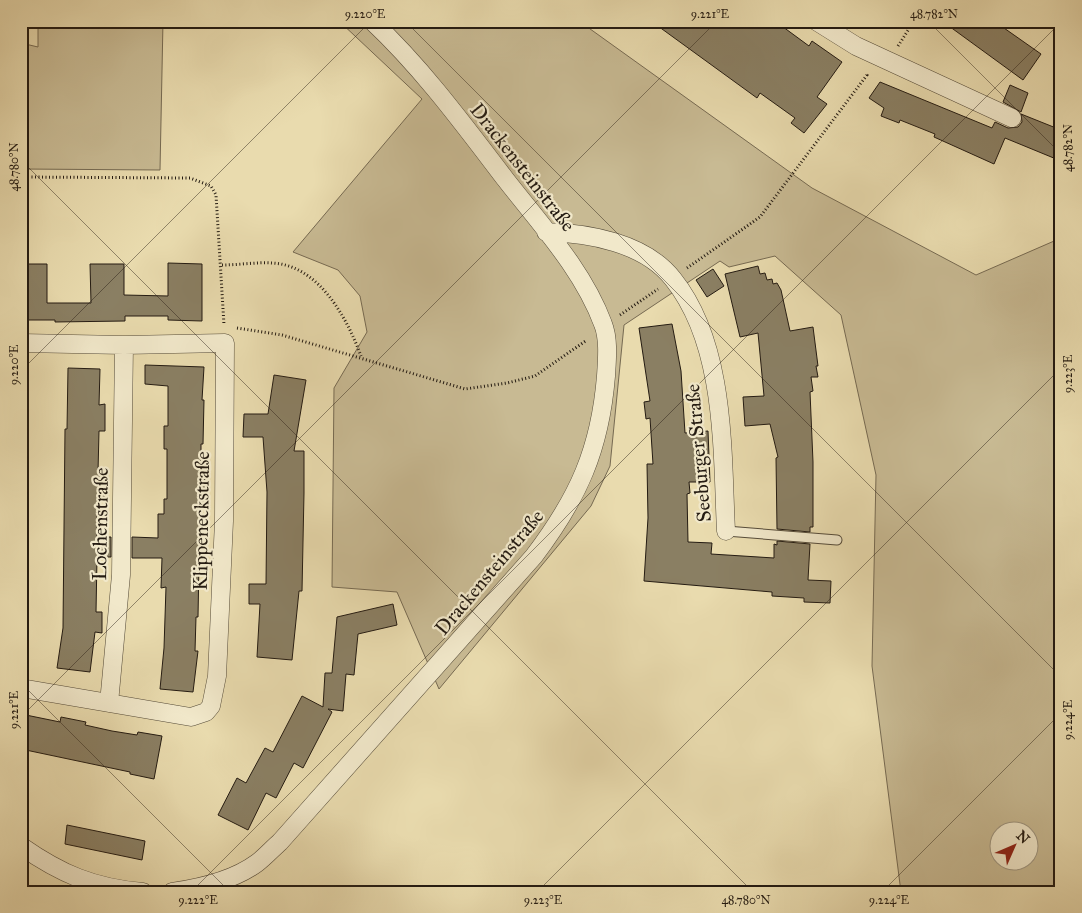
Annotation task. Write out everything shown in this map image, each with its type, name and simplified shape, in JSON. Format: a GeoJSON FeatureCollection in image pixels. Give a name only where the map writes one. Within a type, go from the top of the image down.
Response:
{"type":"FeatureCollection","features":[{"type":"Feature","properties":{"kind":"street","name":"Drackensteinstraße"},"geometry":{"type":"LineString","coordinates":[[172,892],[209,884],[240,873],[257,863],[280,842],[534,556],[560,522],[576,494],[594,448],[605,394],[607,360],[604,326],[594,302],[571,263],[430,82],[396,44],[372,21]]}},
{"type":"Feature","properties":{"kind":"street"},"geometry":{"type":"LineString","coordinates":[[816,21],[856,46],[1012,118]]}},
{"type":"Feature","properties":{"kind":"street","name":"Seeburger Straße"},"geometry":{"type":"LineString","coordinates":[[546,232],[576,232],[625,246],[651,260],[673,278],[690,305],[702,333],[719,405],[726,531]]}},
{"type":"Feature","properties":{"kind":"street"},"geometry":{"type":"LineString","coordinates":[[21,343],[124,345],[225,334]]}},
{"type":"Feature","properties":{"kind":"street","name":"Klippeneckstraße"},"geometry":{"type":"LineString","coordinates":[[21,688],[192,717],[206,712],[211,706],[217,676],[224,521],[225,334]]}},
{"type":"Feature","properties":{"kind":"street","name":"Lochenstraße"},"geometry":{"type":"LineString","coordinates":[[109,703],[121,576],[124,345]]}},
{"type":"Feature","properties":{"kind":"street"},"geometry":{"type":"LineString","coordinates":[[21,846],[61,871],[86,882],[109,888],[143,892]]}},
{"type":"Feature","properties":{"kind":"lane"},"geometry":{"type":"LineString","coordinates":[[726,531],[836,540]]}},
{"type":"Feature","properties":{"kind":"path"},"geometry":{"type":"LineString","coordinates":[[888,60],[914,21]]}},
{"type":"Feature","properties":{"kind":"path"},"geometry":{"type":"LineString","coordinates":[[673,278],[760,217],[867,75],[850,57],[856,46]]}},
{"type":"Feature","properties":{"kind":"path"},"geometry":{"type":"LineString","coordinates":[[21,177],[190,178],[204,182],[211,186],[216,195],[225,334],[282,335],[465,389],[506,383]]}},
{"type":"Feature","properties":{"kind":"path"},"geometry":{"type":"LineString","coordinates":[[222,266],[272,262],[289,266],[310,277],[341,312],[351,329],[361,357]]}},
{"type":"Feature","properties":{"kind":"shaded area"},"geometry":{"type":"Polygon","coordinates":[[[38,21],[163,21],[160,170],[21,169],[21,43],[38,47],[38,21]]]}},
{"type":"Feature","properties":{"kind":"shaded area"},"geometry":{"type":"Polygon","coordinates":[[[339,21],[579,21],[812,188],[976,275],[1061,238],[1061,892],[901,892],[872,666],[876,475],[841,315],[775,256],[729,267],[720,261],[624,325],[610,466],[591,506],[439,689],[397,592],[332,587],[334,388],[367,332],[360,296],[338,270],[293,252],[422,99],[339,21]]]}},
{"type":"Feature","properties":{"kind":"building"},"geometry":{"type":"Polygon","coordinates":[[[651,21],[775,21],[809,46],[812,41],[842,62],[817,97],[827,104],[804,133],[791,123],[795,118],[760,93],[757,98],[651,21]]]}},
{"type":"Feature","properties":{"kind":"building"},"geometry":{"type":"Polygon","coordinates":[[[942,21],[994,21],[1041,54],[1023,80],[942,21]]]}},
{"type":"Feature","properties":{"kind":"building"},"geometry":{"type":"Polygon","coordinates":[[[880,82],[992,128],[995,122],[1008,128],[1018,127],[1022,122],[1021,114],[1061,130],[1061,161],[1005,138],[994,164],[934,137],[935,134],[900,120],[899,123],[881,116],[884,108],[869,98],[880,82]]]}},
{"type":"Feature","properties":{"kind":"building"},"geometry":{"type":"Polygon","coordinates":[[[1010,85],[1028,93],[1021,112],[1003,102],[1010,85]]]}},
{"type":"Feature","properties":{"kind":"building"},"geometry":{"type":"Polygon","coordinates":[[[168,263],[202,264],[202,321],[168,320],[168,316],[125,316],[125,321],[55,322],[55,320],[21,320],[21,264],[47,264],[47,303],[91,303],[90,264],[124,264],[124,295],[168,296],[168,263]]]}},
{"type":"Feature","properties":{"kind":"building"},"geometry":{"type":"Polygon","coordinates":[[[758,266],[760,274],[765,273],[767,280],[772,279],[773,284],[777,283],[781,290],[790,331],[813,327],[818,377],[811,377],[813,391],[810,392],[813,527],[810,527],[810,532],[777,529],[776,458],[778,457],[770,424],[745,426],[743,397],[764,396],[758,333],[740,337],[725,274],[758,266]]]}},
{"type":"Feature","properties":{"kind":"building"},"geometry":{"type":"Polygon","coordinates":[[[713,269],[724,286],[707,297],[696,280],[713,269]]]}},
{"type":"Feature","properties":{"kind":"building"},"geometry":{"type":"Polygon","coordinates":[[[672,324],[681,371],[685,433],[708,431],[710,482],[689,482],[690,493],[687,494],[688,542],[712,543],[711,554],[774,558],[774,544],[777,545],[777,541],[810,544],[808,580],[831,581],[830,603],[804,602],[804,598],[772,596],[772,592],[644,581],[648,518],[647,464],[653,464],[650,418],[646,419],[644,402],[650,401],[639,328],[672,324]]]}},
{"type":"Feature","properties":{"kind":"building"},"geometry":{"type":"Polygon","coordinates":[[[145,365],[204,367],[201,479],[205,479],[205,507],[200,507],[198,617],[196,617],[195,651],[198,651],[193,692],[160,689],[164,648],[166,587],[161,588],[162,558],[132,558],[132,537],[158,538],[158,514],[164,514],[164,499],[167,499],[167,449],[164,449],[164,426],[168,426],[168,386],[145,384],[145,365]]]}},
{"type":"Feature","properties":{"kind":"building"},"geometry":{"type":"Polygon","coordinates":[[[68,368],[100,369],[99,405],[105,404],[105,431],[99,431],[98,472],[105,473],[104,499],[97,498],[97,537],[111,537],[111,557],[97,557],[96,612],[102,612],[102,633],[95,632],[90,672],[57,668],[63,628],[65,429],[67,429],[68,368]]]}},
{"type":"Feature","properties":{"kind":"building"},"geometry":{"type":"Polygon","coordinates":[[[274,375],[306,380],[294,451],[304,451],[304,493],[302,591],[299,591],[292,660],[257,657],[260,604],[249,604],[249,584],[266,584],[267,492],[263,437],[243,437],[244,414],[268,414],[274,375]]]}},
{"type":"Feature","properties":{"kind":"building"},"geometry":{"type":"Polygon","coordinates":[[[393,604],[397,625],[358,634],[354,675],[346,674],[343,711],[328,709],[332,712],[303,768],[294,763],[276,798],[266,793],[248,830],[218,815],[237,778],[246,783],[265,748],[273,752],[302,696],[323,707],[325,673],[332,673],[337,617],[393,604]]]}},
{"type":"Feature","properties":{"kind":"building"},"geometry":{"type":"Polygon","coordinates":[[[21,714],[60,722],[61,717],[86,722],[85,725],[112,731],[137,735],[138,732],[162,736],[154,779],[130,774],[130,772],[21,749],[21,714]]]}},
{"type":"Feature","properties":{"kind":"building"},"geometry":{"type":"Polygon","coordinates":[[[67,825],[145,841],[142,860],[65,844],[67,825]]]}}]}
